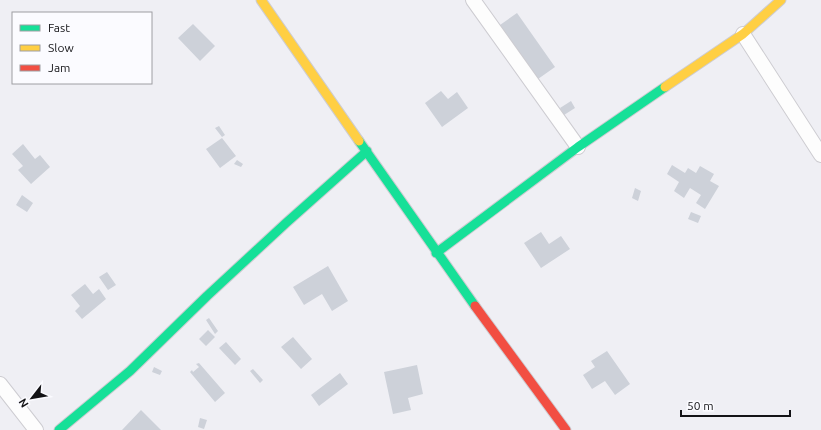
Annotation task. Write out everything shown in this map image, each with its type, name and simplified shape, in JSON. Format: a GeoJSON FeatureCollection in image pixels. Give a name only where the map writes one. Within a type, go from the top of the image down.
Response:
{"type":"FeatureCollection","features":[{"type":"Feature","properties":{"kind":"street"},"geometry":{"type":"LineString","coordinates":[[261,0],[367,151],[436,253],[518,367],[566,430]]}},
{"type":"Feature","properties":{"kind":"street"},"geometry":{"type":"LineString","coordinates":[[473,0],[578,147]]}},
{"type":"Feature","properties":{"kind":"street"},"geometry":{"type":"LineString","coordinates":[[436,253],[578,147],[743,34],[780,0]]}},
{"type":"Feature","properties":{"kind":"street"},"geometry":{"type":"LineString","coordinates":[[743,34],[821,155]]}},
{"type":"Feature","properties":{"kind":"street"},"geometry":{"type":"LineString","coordinates":[[59,430],[130,371],[206,296],[367,151]]}},
{"type":"Feature","properties":{"kind":"street"},"geometry":{"type":"LineString","coordinates":[[0,384],[36,430]]}},
{"type":"Feature","properties":{"kind":"building"},"geometry":{"type":"Polygon","coordinates":[[[517,13],[555,67],[538,79],[500,25],[517,13]]]}},
{"type":"Feature","properties":{"kind":"building"},"geometry":{"type":"Polygon","coordinates":[[[193,24],[215,46],[200,61],[178,38],[193,24]]]}},
{"type":"Feature","properties":{"kind":"building"},"geometry":{"type":"Polygon","coordinates":[[[441,91],[448,99],[457,92],[468,108],[442,127],[425,103],[441,91]]]}},
{"type":"Feature","properties":{"kind":"building"},"geometry":{"type":"Polygon","coordinates":[[[571,101],[575,108],[564,115],[560,108],[571,101]]]}},
{"type":"Feature","properties":{"kind":"building"},"geometry":{"type":"Polygon","coordinates":[[[219,126],[225,135],[222,137],[215,128],[219,126]]]}},
{"type":"Feature","properties":{"kind":"building"},"geometry":{"type":"Polygon","coordinates":[[[222,138],[236,156],[220,168],[206,149],[222,138]]]}},
{"type":"Feature","properties":{"kind":"building"},"geometry":{"type":"Polygon","coordinates":[[[23,144],[35,159],[40,155],[50,167],[31,184],[18,170],[23,166],[12,154],[23,144]]]}},
{"type":"Feature","properties":{"kind":"building"},"geometry":{"type":"Polygon","coordinates":[[[237,160],[243,164],[241,167],[234,164],[237,160]]]}},
{"type":"Feature","properties":{"kind":"building"},"geometry":{"type":"Polygon","coordinates":[[[672,165],[685,173],[688,168],[696,173],[700,166],[714,174],[710,181],[719,186],[705,209],[696,203],[701,195],[690,188],[684,198],[674,191],[679,182],[667,174],[672,165]]]}},
{"type":"Feature","properties":{"kind":"building"},"geometry":{"type":"Polygon","coordinates":[[[635,188],[641,191],[638,201],[632,198],[635,188]]]}},
{"type":"Feature","properties":{"kind":"building"},"geometry":{"type":"Polygon","coordinates":[[[22,195],[33,203],[27,212],[16,205],[22,195]]]}},
{"type":"Feature","properties":{"kind":"building"},"geometry":{"type":"Polygon","coordinates":[[[691,212],[701,216],[698,223],[688,219],[691,212]]]}},
{"type":"Feature","properties":{"kind":"building"},"geometry":{"type":"Polygon","coordinates":[[[541,232],[549,244],[561,236],[570,249],[541,268],[524,243],[541,232]]]}},
{"type":"Feature","properties":{"kind":"building"},"geometry":{"type":"Polygon","coordinates":[[[328,266],[348,301],[332,311],[322,294],[304,305],[293,287],[328,266]]]}},
{"type":"Feature","properties":{"kind":"building"},"geometry":{"type":"Polygon","coordinates":[[[107,272],[116,285],[108,290],[99,277],[107,272]]]}},
{"type":"Feature","properties":{"kind":"building"},"geometry":{"type":"Polygon","coordinates":[[[85,284],[93,294],[99,289],[106,299],[82,319],[75,311],[80,306],[71,295],[85,284]]]}},
{"type":"Feature","properties":{"kind":"building"},"geometry":{"type":"Polygon","coordinates":[[[209,318],[218,331],[215,334],[206,320],[209,318]]]}},
{"type":"Feature","properties":{"kind":"building"},"geometry":{"type":"Polygon","coordinates":[[[208,330],[215,337],[206,346],[199,339],[208,330]]]}},
{"type":"Feature","properties":{"kind":"building"},"geometry":{"type":"Polygon","coordinates":[[[293,337],[312,359],[301,369],[281,347],[293,337]]]}},
{"type":"Feature","properties":{"kind":"building"},"geometry":{"type":"Polygon","coordinates":[[[226,342],[241,359],[235,365],[219,348],[226,342]]]}},
{"type":"Feature","properties":{"kind":"building"},"geometry":{"type":"Polygon","coordinates":[[[607,351],[630,384],[615,395],[605,381],[592,389],[583,375],[595,367],[591,361],[607,351]]]}},
{"type":"Feature","properties":{"kind":"building"},"geometry":{"type":"Polygon","coordinates":[[[199,363],[225,393],[215,402],[190,372],[192,370],[193,372],[199,367],[196,364],[199,363]]]}},
{"type":"Feature","properties":{"kind":"building"},"geometry":{"type":"Polygon","coordinates":[[[417,365],[423,394],[408,398],[411,410],[393,414],[384,372],[417,365]]]}},
{"type":"Feature","properties":{"kind":"building"},"geometry":{"type":"Polygon","coordinates":[[[154,367],[162,371],[160,375],[152,372],[154,367]]]}},
{"type":"Feature","properties":{"kind":"building"},"geometry":{"type":"Polygon","coordinates":[[[253,369],[263,380],[260,383],[250,371],[253,369]]]}},
{"type":"Feature","properties":{"kind":"building"},"geometry":{"type":"Polygon","coordinates":[[[340,373],[348,384],[319,406],[311,395],[340,373]]]}},
{"type":"Feature","properties":{"kind":"building"},"geometry":{"type":"Polygon","coordinates":[[[141,410],[161,430],[122,430],[141,410]]]}},
{"type":"Feature","properties":{"kind":"building"},"geometry":{"type":"Polygon","coordinates":[[[200,418],[207,420],[204,429],[198,427],[200,418]]]}},
{"type":"Feature","properties":{"kind":"traffic: fast"},"geometry":{"type":"LineString","coordinates":[[436,253],[578,147],[665,87]]}},
{"type":"Feature","properties":{"kind":"traffic: fast"},"geometry":{"type":"LineString","coordinates":[[359,141],[475,306]]}},
{"type":"Feature","properties":{"kind":"traffic: fast"},"geometry":{"type":"LineString","coordinates":[[59,430],[130,371],[207,296],[367,151]]}},
{"type":"Feature","properties":{"kind":"traffic: slow"},"geometry":{"type":"LineString","coordinates":[[261,0],[359,141]]}},
{"type":"Feature","properties":{"kind":"traffic: slow"},"geometry":{"type":"LineString","coordinates":[[665,87],[743,34],[781,0]]}},
{"type":"Feature","properties":{"kind":"traffic: jam"},"geometry":{"type":"LineString","coordinates":[[475,306],[566,430]]}}]}
